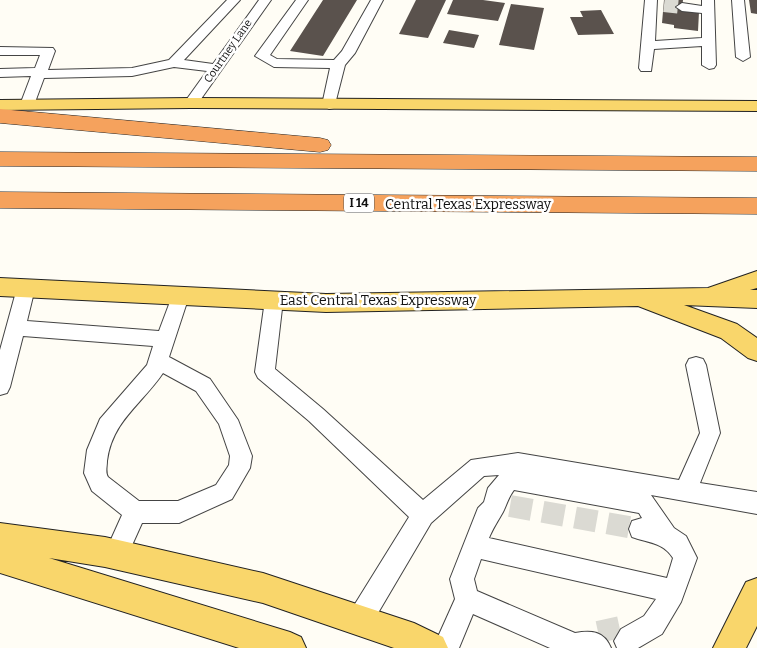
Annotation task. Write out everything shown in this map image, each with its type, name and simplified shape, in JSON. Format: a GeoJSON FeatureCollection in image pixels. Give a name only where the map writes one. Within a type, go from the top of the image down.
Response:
{"type":"FeatureCollection","features":[{"type":"Feature","properties":{"kind":"highway"},"geometry":{"type":"LineString","coordinates":[[0,116],[389,151],[450,161]]}},
{"type":"Feature","properties":{"kind":"highway"},"geometry":{"type":"LineString","coordinates":[[0,159],[750,164]]}},
{"type":"Feature","properties":{"kind":"highway","name":"Central Texas Expressway"},"geometry":{"type":"LineString","coordinates":[[0,200],[757,206]]}},
{"type":"Feature","properties":{"kind":"main road"},"geometry":{"type":"LineString","coordinates":[[0,106],[191,103],[757,106]]}},
{"type":"Feature","properties":{"kind":"main road"},"geometry":{"type":"LineString","coordinates":[[687,106],[757,118]]}},
{"type":"Feature","properties":{"kind":"main road"},"geometry":{"type":"LineString","coordinates":[[701,296],[757,279]]}},
{"type":"Feature","properties":{"kind":"main road","name":"East Central Texas Expressway"},"geometry":{"type":"LineString","coordinates":[[0,287],[326,303],[701,296],[757,299]]}},
{"type":"Feature","properties":{"kind":"main road"},"geometry":{"type":"LineString","coordinates":[[636,297],[729,331],[757,351]]}},
{"type":"Feature","properties":{"kind":"main road"},"geometry":{"type":"LineString","coordinates":[[0,537],[116,554],[263,588],[414,639],[432,648]]}},
{"type":"Feature","properties":{"kind":"main road"},"geometry":{"type":"LineString","coordinates":[[0,558],[290,648]]}},
{"type":"Feature","properties":{"kind":"main road"},"geometry":{"type":"LineString","coordinates":[[734,646],[757,592]]}},
{"type":"Feature","properties":{"kind":"street"},"geometry":{"type":"LineString","coordinates":[[174,63],[197,36],[220,16],[234,0]]}},
{"type":"Feature","properties":{"kind":"street","name":"Courtney Lane"},"geometry":{"type":"LineString","coordinates":[[191,103],[265,0]]}},
{"type":"Feature","properties":{"kind":"street"},"geometry":{"type":"LineString","coordinates":[[302,0],[262,56],[274,63],[338,64],[329,104]]}},
{"type":"Feature","properties":{"kind":"street"},"geometry":{"type":"LineString","coordinates":[[738,0],[743,57]]}},
{"type":"Feature","properties":{"kind":"street"},"geometry":{"type":"LineString","coordinates":[[739,17],[748,13],[746,0]]}},
{"type":"Feature","properties":{"kind":"street"},"geometry":{"type":"LineString","coordinates":[[646,68],[648,45],[658,2]]}},
{"type":"Feature","properties":{"kind":"street"},"geometry":{"type":"LineString","coordinates":[[220,16],[284,25]]}},
{"type":"Feature","properties":{"kind":"street"},"geometry":{"type":"LineString","coordinates":[[648,45],[708,42]]}},
{"type":"Feature","properties":{"kind":"street"},"geometry":{"type":"LineString","coordinates":[[0,51],[48,51],[27,105]]}},
{"type":"Feature","properties":{"kind":"street"},"geometry":{"type":"LineString","coordinates":[[0,73],[40,73]]}},
{"type":"Feature","properties":{"kind":"street"},"geometry":{"type":"LineString","coordinates":[[0,387],[26,288]]}},
{"type":"Feature","properties":{"kind":"street"},"geometry":{"type":"LineString","coordinates":[[158,361],[203,385],[228,420],[241,456],[239,468],[224,492],[179,512],[135,512],[100,484],[95,473],[98,450],[108,425],[156,369],[158,361],[180,296]]}},
{"type":"Feature","properties":{"kind":"street"},"geometry":{"type":"LineString","coordinates":[[274,300],[265,372],[316,415],[423,515],[359,620]]}},
{"type":"Feature","properties":{"kind":"street"},"geometry":{"type":"LineString","coordinates":[[15,328],[166,338]]}},
{"type":"Feature","properties":{"kind":"street"},"geometry":{"type":"LineString","coordinates":[[686,490],[710,433],[696,365]]}},
{"type":"Feature","properties":{"kind":"street"},"geometry":{"type":"LineString","coordinates":[[446,648],[467,599],[462,579],[486,516],[502,506],[496,495],[509,479],[646,504],[665,534]]}},
{"type":"Feature","properties":{"kind":"street"},"geometry":{"type":"LineString","coordinates":[[116,554],[135,512]]}},
{"type":"Feature","properties":{"kind":"street"},"geometry":{"type":"LineString","coordinates":[[467,599],[575,646],[609,640],[648,628],[658,619],[681,574],[685,558],[674,538],[665,534],[640,529]]}},
{"type":"Feature","properties":{"kind":"street"},"geometry":{"type":"LineString","coordinates":[[475,546],[672,591]]}},
{"type":"Feature","properties":{"kind":"lane"},"geometry":{"type":"LineString","coordinates":[[338,64],[348,53],[377,0]]}},
{"type":"Feature","properties":{"kind":"lane"},"geometry":{"type":"LineString","coordinates":[[682,5],[706,4],[709,65]]}},
{"type":"Feature","properties":{"kind":"lane"},"geometry":{"type":"LineString","coordinates":[[40,73],[132,72],[174,63],[216,68]]}},
{"type":"Feature","properties":{"kind":"lane"},"geometry":{"type":"LineString","coordinates":[[423,515],[479,467],[518,463],[757,503]]}},
{"type":"Feature","properties":{"kind":"building"},"geometry":{"type":"Polygon","coordinates":[[[323,0],[357,0],[323,56],[290,51],[323,0]]]}},
{"type":"Feature","properties":{"kind":"building"},"geometry":{"type":"Polygon","coordinates":[[[416,0],[446,0],[428,38],[399,34],[416,0]]]}},
{"type":"Feature","properties":{"kind":"building"},"geometry":{"type":"Polygon","coordinates":[[[453,0],[483,0],[505,3],[498,21],[447,14],[453,0]]]}},
{"type":"Feature","properties":{"kind":"building"},"geometry":{"type":"Polygon","coordinates":[[[664,0],[683,0],[682,9],[699,12],[698,31],[674,28],[674,25],[662,23],[664,0]]]}},
{"type":"Feature","properties":{"kind":"building"},"geometry":{"type":"Polygon","coordinates":[[[749,0],[757,0],[757,14],[751,13],[749,0]]]}},
{"type":"Feature","properties":{"kind":"building"},"geometry":{"type":"Polygon","coordinates":[[[511,4],[544,8],[534,50],[499,45],[511,4]]]}},
{"type":"Feature","properties":{"kind":"building"},"geometry":{"type":"Polygon","coordinates":[[[601,10],[614,34],[578,35],[570,17],[583,17],[580,11],[601,10]]]}},
{"type":"Feature","properties":{"kind":"building"},"geometry":{"type":"Polygon","coordinates":[[[449,30],[479,35],[474,48],[443,43],[449,30]]]}},
{"type":"Feature","properties":{"kind":"tunnel"},"geometry":{"type":"LineString","coordinates":[[664,5],[682,7]]}},
{"type":"Feature","properties":{"kind":"tunnel"},"geometry":{"type":"LineString","coordinates":[[510,506],[640,529]]}},
{"type":"Feature","properties":{"kind":"tunnel"},"geometry":{"type":"LineString","coordinates":[[598,632],[621,627]]}}]}
